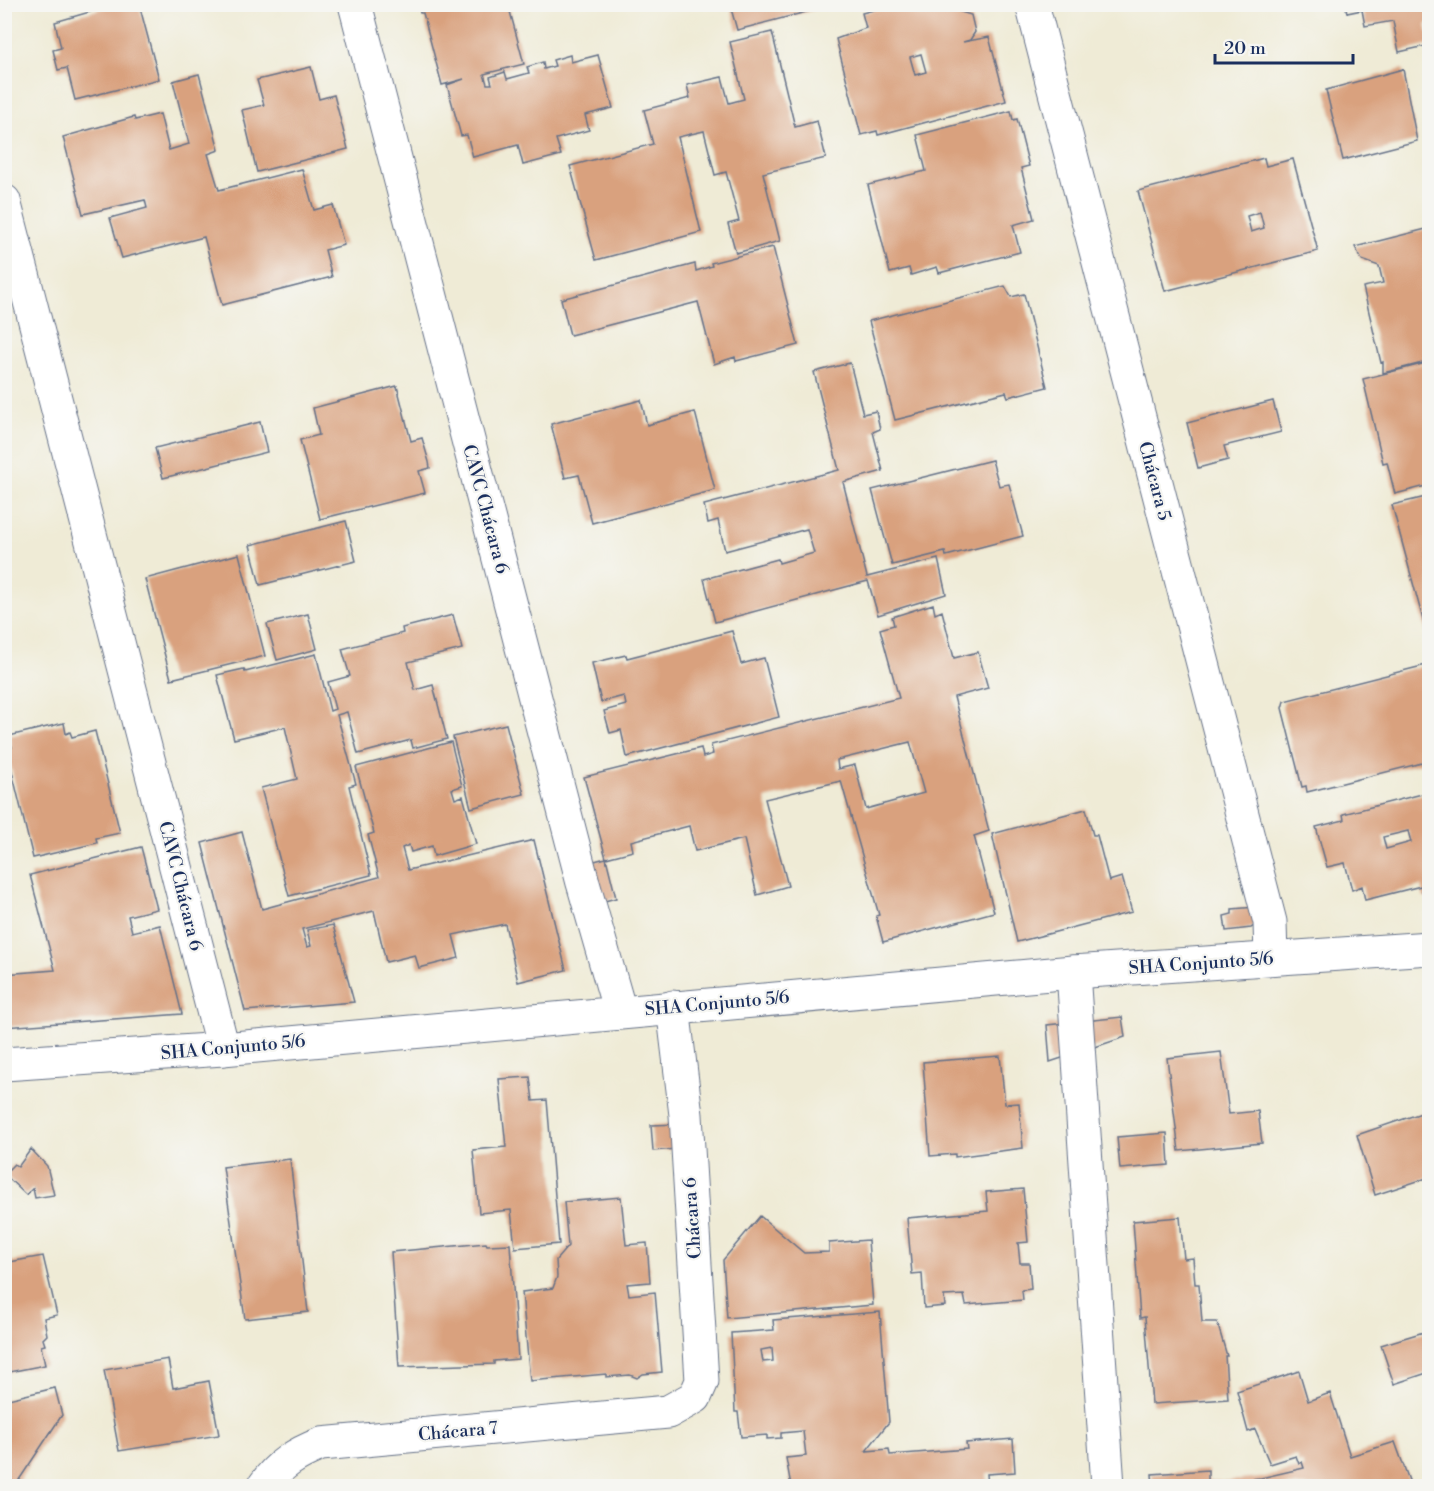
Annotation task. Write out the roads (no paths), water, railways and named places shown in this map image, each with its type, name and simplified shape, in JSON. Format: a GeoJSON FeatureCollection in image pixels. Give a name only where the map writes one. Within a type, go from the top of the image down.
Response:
{"type":"FeatureCollection","features":[{"type":"Feature","properties":{"kind":"street","name":"CAVC Chácara 6"},"geometry":{"type":"LineString","coordinates":[[355,4],[583,884],[620,1012]]}},
{"type":"Feature","properties":{"kind":"street","name":"Chácara 5"},"geometry":{"type":"LineString","coordinates":[[1032,4],[1270,922],[1271,958]]}},
{"type":"Feature","properties":{"kind":"street","name":"CAVC Chácara 6"},"geometry":{"type":"LineString","coordinates":[[4,201],[223,1049]]}},
{"type":"Feature","properties":{"kind":"street","name":"SHA Conjunto 5/6"},"geometry":{"type":"LineString","coordinates":[[4,1064],[223,1049],[1073,972],[1430,948]]}},
{"type":"Feature","properties":{"kind":"street"},"geometry":{"type":"LineString","coordinates":[[1073,972],[1108,1486]]}},
{"type":"Feature","properties":{"kind":"street","name":"Chácara 6"},"geometry":{"type":"LineString","coordinates":[[668,1412],[695,1397],[702,1381],[686,1115],[673,1007]]}},
{"type":"Feature","properties":{"kind":"street","name":"Chácara 7"},"geometry":{"type":"LineString","coordinates":[[264,1486],[276,1469],[290,1458],[321,1444],[668,1412]]}}]}
